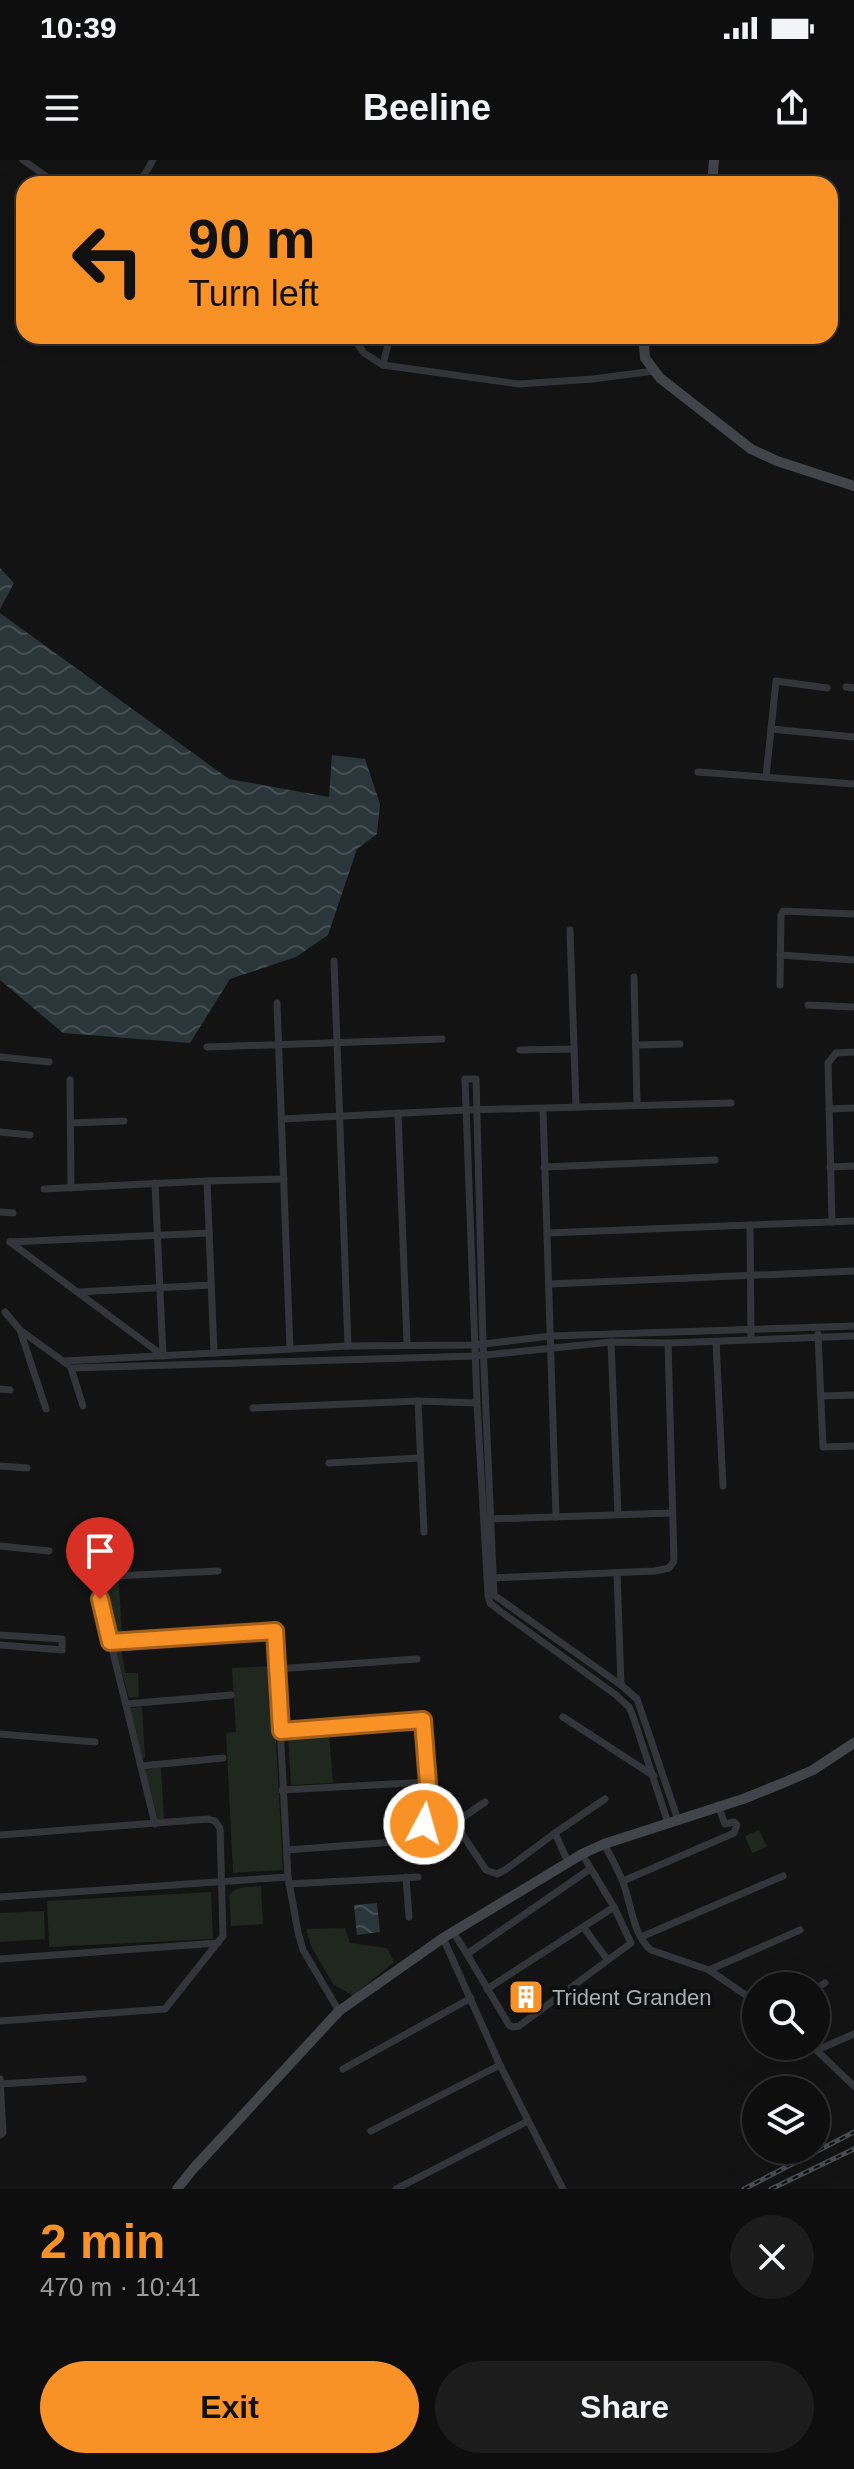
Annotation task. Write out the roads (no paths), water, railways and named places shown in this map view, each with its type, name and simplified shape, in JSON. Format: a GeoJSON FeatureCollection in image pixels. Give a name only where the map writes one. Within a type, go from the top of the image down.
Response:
{"type":"FeatureCollection","features":[{"type":"Feature","properties":{"kind":"main road"},"geometry":{"type":"LineString","coordinates":[[644,344],[645,358],[660,378],[751,449],[777,461],[854,486]]}},
{"type":"Feature","properties":{"kind":"main road"},"geometry":{"type":"LineString","coordinates":[[177,2189],[339,2011],[448,1935],[582,1854],[783,1783],[813,1770],[854,1743]]}},
{"type":"Feature","properties":{"kind":"street"},"geometry":{"type":"LineString","coordinates":[[23,160],[46,176]]}},
{"type":"Feature","properties":{"kind":"street"},"geometry":{"type":"LineString","coordinates":[[358,344],[364,353],[383,365],[519,384],[654,371]]}},
{"type":"Feature","properties":{"kind":"street"},"geometry":{"type":"LineString","coordinates":[[383,365],[388,344]]}},
{"type":"Feature","properties":{"kind":"street"},"geometry":{"type":"LineString","coordinates":[[766,777],[776,681],[827,688]]}},
{"type":"Feature","properties":{"kind":"street"},"geometry":{"type":"LineString","coordinates":[[771,729],[854,737]]}},
{"type":"Feature","properties":{"kind":"street"},"geometry":{"type":"LineString","coordinates":[[698,772],[854,784]]}},
{"type":"Feature","properties":{"kind":"street"},"geometry":{"type":"LineString","coordinates":[[780,985],[783,911],[854,914]]}},
{"type":"Feature","properties":{"kind":"street"},"geometry":{"type":"LineString","coordinates":[[570,930],[576,1106]]}},
{"type":"Feature","properties":{"kind":"street"},"geometry":{"type":"LineString","coordinates":[[780,955],[854,960]]}},
{"type":"Feature","properties":{"kind":"street"},"geometry":{"type":"LineString","coordinates":[[334,961],[348,1346]]}},
{"type":"Feature","properties":{"kind":"street"},"geometry":{"type":"LineString","coordinates":[[634,977],[637,1104]]}},
{"type":"Feature","properties":{"kind":"street"},"geometry":{"type":"LineString","coordinates":[[277,1003],[290,1349]]}},
{"type":"Feature","properties":{"kind":"street"},"geometry":{"type":"LineString","coordinates":[[808,1005],[854,1007]]}},
{"type":"Feature","properties":{"kind":"street"},"geometry":{"type":"LineString","coordinates":[[207,1047],[442,1039]]}},
{"type":"Feature","properties":{"kind":"street"},"geometry":{"type":"LineString","coordinates":[[636,1045],[680,1044]]}},
{"type":"Feature","properties":{"kind":"street"},"geometry":{"type":"LineString","coordinates":[[520,1050],[574,1049]]}},
{"type":"Feature","properties":{"kind":"street"},"geometry":{"type":"LineString","coordinates":[[832,1222],[828,1063],[836,1053],[854,1052]]}},
{"type":"Feature","properties":{"kind":"street"},"geometry":{"type":"LineString","coordinates":[[0,1057],[49,1062]]}},
{"type":"Feature","properties":{"kind":"street"},"geometry":{"type":"LineString","coordinates":[[479,1344],[465,1079],[476,1079],[479,1344],[477,1403],[490,1603],[629,1707],[673,1822]]}},
{"type":"Feature","properties":{"kind":"street"},"geometry":{"type":"LineString","coordinates":[[70,1080],[71,1188]]}},
{"type":"Feature","properties":{"kind":"street"},"geometry":{"type":"LineString","coordinates":[[282,1119],[477,1109],[731,1103]]}},
{"type":"Feature","properties":{"kind":"street"},"geometry":{"type":"LineString","coordinates":[[829,1109],[854,1108]]}},
{"type":"Feature","properties":{"kind":"street"},"geometry":{"type":"LineString","coordinates":[[543,1109],[556,1517]]}},
{"type":"Feature","properties":{"kind":"street"},"geometry":{"type":"LineString","coordinates":[[398,1113],[407,1344]]}},
{"type":"Feature","properties":{"kind":"street"},"geometry":{"type":"LineString","coordinates":[[71,1123],[124,1121]]}},
{"type":"Feature","properties":{"kind":"street"},"geometry":{"type":"LineString","coordinates":[[0,1132],[30,1135]]}},
{"type":"Feature","properties":{"kind":"street"},"geometry":{"type":"LineString","coordinates":[[544,1167],[715,1160]]}},
{"type":"Feature","properties":{"kind":"street"},"geometry":{"type":"LineString","coordinates":[[830,1167],[854,1166]]}},
{"type":"Feature","properties":{"kind":"street"},"geometry":{"type":"LineString","coordinates":[[44,1189],[284,1179]]}},
{"type":"Feature","properties":{"kind":"street"},"geometry":{"type":"LineString","coordinates":[[207,1181],[214,1353]]}},
{"type":"Feature","properties":{"kind":"street"},"geometry":{"type":"LineString","coordinates":[[155,1183],[163,1356]]}},
{"type":"Feature","properties":{"kind":"street"},"geometry":{"type":"LineString","coordinates":[[0,1212],[13,1213]]}},
{"type":"Feature","properties":{"kind":"street"},"geometry":{"type":"LineString","coordinates":[[547,1233],[854,1221]]}},
{"type":"Feature","properties":{"kind":"street"},"geometry":{"type":"LineString","coordinates":[[750,1225],[751,1335]]}},
{"type":"Feature","properties":{"kind":"street"},"geometry":{"type":"LineString","coordinates":[[163,1356],[10,1242],[209,1233]]}},
{"type":"Feature","properties":{"kind":"street"},"geometry":{"type":"LineString","coordinates":[[549,1284],[854,1271]]}},
{"type":"Feature","properties":{"kind":"street"},"geometry":{"type":"LineString","coordinates":[[77,1292],[211,1285]]}},
{"type":"Feature","properties":{"kind":"street"},"geometry":{"type":"LineString","coordinates":[[5,1312],[20,1330],[71,1368],[83,1406]]}},
{"type":"Feature","properties":{"kind":"street"},"geometry":{"type":"LineString","coordinates":[[64,1361],[348,1346],[479,1344],[551,1336],[751,1335],[818,1332],[854,1326]]}},
{"type":"Feature","properties":{"kind":"street"},"geometry":{"type":"LineString","coordinates":[[20,1330],[46,1409]]}},
{"type":"Feature","properties":{"kind":"street"},"geometry":{"type":"LineString","coordinates":[[818,1332],[854,1336]]}},
{"type":"Feature","properties":{"kind":"street"},"geometry":{"type":"LineString","coordinates":[[818,1332],[823,1447],[854,1446]]}},
{"type":"Feature","properties":{"kind":"street"},"geometry":{"type":"LineString","coordinates":[[71,1368],[479,1356],[611,1342],[716,1341],[751,1335]]}},
{"type":"Feature","properties":{"kind":"street"},"geometry":{"type":"LineString","coordinates":[[716,1341],[723,1486]]}},
{"type":"Feature","properties":{"kind":"street"},"geometry":{"type":"LineString","coordinates":[[611,1342],[618,1514]]}},
{"type":"Feature","properties":{"kind":"street"},"geometry":{"type":"LineString","coordinates":[[493,1578],[669,1568],[674,1561],[668,1343]]}},
{"type":"Feature","properties":{"kind":"street"},"geometry":{"type":"LineString","coordinates":[[479,1356],[494,1595],[637,1699],[673,1822]]}},
{"type":"Feature","properties":{"kind":"street"},"geometry":{"type":"LineString","coordinates":[[0,1389],[10,1390]]}},
{"type":"Feature","properties":{"kind":"street"},"geometry":{"type":"LineString","coordinates":[[822,1396],[854,1395]]}},
{"type":"Feature","properties":{"kind":"street"},"geometry":{"type":"LineString","coordinates":[[253,1408],[418,1401],[477,1403]]}},
{"type":"Feature","properties":{"kind":"street"},"geometry":{"type":"LineString","coordinates":[[418,1401],[424,1532]]}},
{"type":"Feature","properties":{"kind":"street"},"geometry":{"type":"LineString","coordinates":[[329,1463],[420,1458]]}},
{"type":"Feature","properties":{"kind":"street"},"geometry":{"type":"LineString","coordinates":[[0,1466],[27,1468]]}},
{"type":"Feature","properties":{"kind":"street"},"geometry":{"type":"LineString","coordinates":[[490,1519],[672,1513]]}},
{"type":"Feature","properties":{"kind":"street"},"geometry":{"type":"LineString","coordinates":[[0,1546],[49,1551]]}},
{"type":"Feature","properties":{"kind":"street"},"geometry":{"type":"LineString","coordinates":[[89,1554],[155,1824]]}},
{"type":"Feature","properties":{"kind":"street"},"geometry":{"type":"LineString","coordinates":[[94,1577],[218,1571]]}},
{"type":"Feature","properties":{"kind":"street"},"geometry":{"type":"LineString","coordinates":[[617,1573],[621,1685]]}},
{"type":"Feature","properties":{"kind":"street"},"geometry":{"type":"LineString","coordinates":[[110,1642],[275,1631],[289,1881],[303,1950],[339,2011]]}},
{"type":"Feature","properties":{"kind":"street"},"geometry":{"type":"LineString","coordinates":[[0,1635],[62,1639],[62,1650],[0,1645]]}},
{"type":"Feature","properties":{"kind":"street"},"geometry":{"type":"LineString","coordinates":[[277,1669],[417,1659]]}},
{"type":"Feature","properties":{"kind":"street"},"geometry":{"type":"LineString","coordinates":[[126,1704],[231,1695]]}},
{"type":"Feature","properties":{"kind":"street"},"geometry":{"type":"LineString","coordinates":[[563,1717],[654,1776]]}},
{"type":"Feature","properties":{"kind":"street"},"geometry":{"type":"LineString","coordinates":[[281,1731],[423,1720],[429,1797],[424,1824],[428,1843],[436,1848]]}},
{"type":"Feature","properties":{"kind":"street"},"geometry":{"type":"LineString","coordinates":[[0,1735],[95,1742]]}},
{"type":"Feature","properties":{"kind":"street"},"geometry":{"type":"LineString","coordinates":[[141,1766],[223,1758]]}},
{"type":"Feature","properties":{"kind":"street"},"geometry":{"type":"LineString","coordinates":[[282,1790],[428,1782]]}},
{"type":"Feature","properties":{"kind":"street"},"geometry":{"type":"LineString","coordinates":[[485,1802],[456,1825],[486,1870],[493,1873],[505,1870],[605,1799]]}},
{"type":"Feature","properties":{"kind":"street"},"geometry":{"type":"LineString","coordinates":[[623,1881],[734,1833],[737,1824],[725,1824],[718,1805]]}},
{"type":"Feature","properties":{"kind":"street"},"geometry":{"type":"LineString","coordinates":[[0,1835],[208,1819],[215,1821],[220,1828],[223,1936],[165,2009],[0,2021]]}},
{"type":"Feature","properties":{"kind":"street"},"geometry":{"type":"LineString","coordinates":[[555,1833],[568,1862]]}},
{"type":"Feature","properties":{"kind":"street"},"geometry":{"type":"LineString","coordinates":[[287,1850],[407,1841]]}},
{"type":"Feature","properties":{"kind":"street"},"geometry":{"type":"LineString","coordinates":[[604,1844],[623,1881],[641,1937],[651,1950],[709,1970],[742,1992]]}},
{"type":"Feature","properties":{"kind":"street"},"geometry":{"type":"LineString","coordinates":[[448,1935],[467,1954],[509,2025],[519,2026],[631,1943],[614,1907],[582,1854]]}},
{"type":"Feature","properties":{"kind":"street"},"geometry":{"type":"LineString","coordinates":[[467,1954],[590,1869]]}},
{"type":"Feature","properties":{"kind":"street"},"geometry":{"type":"LineString","coordinates":[[641,1937],[783,1876]]}},
{"type":"Feature","properties":{"kind":"street"},"geometry":{"type":"LineString","coordinates":[[406,1877],[409,1917]]}},
{"type":"Feature","properties":{"kind":"street"},"geometry":{"type":"LineString","coordinates":[[0,1897],[221,1882],[418,1877]]}},
{"type":"Feature","properties":{"kind":"street"},"geometry":{"type":"LineString","coordinates":[[487,1989],[614,1907]]}},
{"type":"Feature","properties":{"kind":"street"},"geometry":{"type":"LineString","coordinates":[[584,1928],[607,1959]]}},
{"type":"Feature","properties":{"kind":"street"},"geometry":{"type":"LineString","coordinates":[[709,1970],[800,1930]]}},
{"type":"Feature","properties":{"kind":"street"},"geometry":{"type":"LineString","coordinates":[[448,1935],[500,2065],[563,2189]]}},
{"type":"Feature","properties":{"kind":"street"},"geometry":{"type":"LineString","coordinates":[[0,1959],[218,1943]]}},
{"type":"Feature","properties":{"kind":"street"},"geometry":{"type":"LineString","coordinates":[[343,2069],[471,1998]]}},
{"type":"Feature","properties":{"kind":"street"},"geometry":{"type":"LineString","coordinates":[[830,2042],[854,2034]]}},
{"type":"Feature","properties":{"kind":"street"},"geometry":{"type":"LineString","coordinates":[[827,2060],[854,2086]]}},
{"type":"Feature","properties":{"kind":"street"},"geometry":{"type":"LineString","coordinates":[[371,2131],[500,2065]]}},
{"type":"Feature","properties":{"kind":"street"},"geometry":{"type":"LineString","coordinates":[[0,2135],[3,2133],[0,2082],[83,2079]]}},
{"type":"Feature","properties":{"kind":"street"},"geometry":{"type":"LineString","coordinates":[[396,2189],[528,2121]]}},
{"type":"Feature","properties":{"kind":"water"},"geometry":{"type":"Polygon","coordinates":[[[0,568],[14,583],[0,609],[0,568]]]}},
{"type":"Feature","properties":{"kind":"water"},"geometry":{"type":"Polygon","coordinates":[[[0,613],[229,779],[329,797],[332,755],[365,759],[380,804],[377,834],[357,849],[328,935],[296,957],[230,979],[190,1043],[63,1033],[0,980],[0,613]]]}},
{"type":"Feature","properties":{"kind":"water"},"geometry":{"type":"Polygon","coordinates":[[[377,1903],[380,1932],[357,1935],[354,1905],[377,1903]]]}},
{"type":"Feature","properties":{"kind":"railway"},"geometry":{"type":"LineString","coordinates":[[744,2189],[854,2132]]}},
{"type":"Feature","properties":{"kind":"railway"},"geometry":{"type":"LineString","coordinates":[[771,2189],[854,2149]]}},
{"type":"Feature","properties":{"kind":"place","name":"Trident Granden"},"geometry":{"type":"Point","coordinates":[526,1997]}}]}
